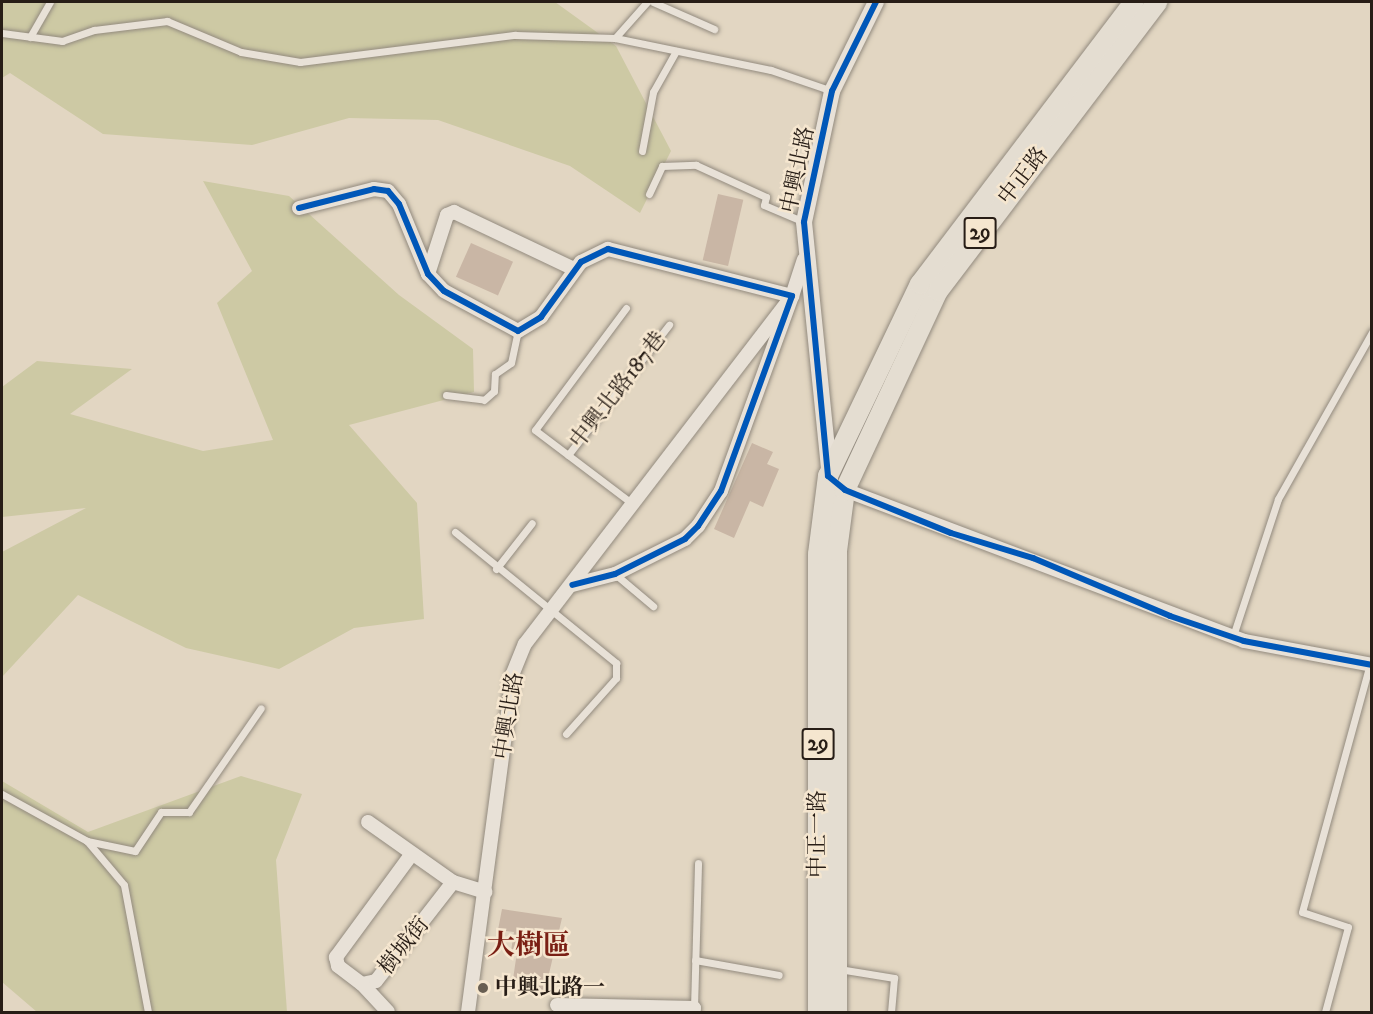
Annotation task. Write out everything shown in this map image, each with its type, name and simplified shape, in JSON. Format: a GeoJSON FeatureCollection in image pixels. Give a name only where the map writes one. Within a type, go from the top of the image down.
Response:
{"type":"FeatureCollection","features":[{"type":"Feature","properties":{"kind":"main road","name":"中正路"},"geometry":{"type":"LineString","coordinates":[[828,476],[920,285],[1134,2]]}},
{"type":"Feature","properties":{"kind":"main road","name":"中正路"},"geometry":{"type":"LineString","coordinates":[[845,490],[938,291],[1157,2]]}},
{"type":"Feature","properties":{"kind":"main road","name":"中正一路"},"geometry":{"type":"LineString","coordinates":[[818,1012],[818,554],[828,476]]}},
{"type":"Feature","properties":{"kind":"main road","name":"中正一路"},"geometry":{"type":"LineString","coordinates":[[837,1012],[837,551],[845,490]]}},
{"type":"Feature","properties":{"kind":"street","name":"中興北路"},"geometry":{"type":"LineString","coordinates":[[828,476],[804,260],[804,222],[832,91],[876,2]]}},
{"type":"Feature","properties":{"kind":"street"},"geometry":{"type":"LineString","coordinates":[[299,208],[374,189],[388,191],[399,204],[428,274],[444,291],[518,331],[541,317],[574,270],[591,254],[608,249],[792,296],[721,491],[698,526],[685,539],[615,574],[572,585]]}},
{"type":"Feature","properties":{"kind":"street"},"geometry":{"type":"LineString","coordinates":[[428,274],[447,215],[454,212],[574,270]]}},
{"type":"Feature","properties":{"kind":"street","name":"中興北路"},"geometry":{"type":"LineString","coordinates":[[468,1012],[486,892],[513,673],[525,644],[792,296],[804,260]]}},
{"type":"Feature","properties":{"kind":"street"},"geometry":{"type":"LineString","coordinates":[[828,476],[845,490],[1233,636],[1371,664]]}},
{"type":"Feature","properties":{"kind":"street"},"geometry":{"type":"LineString","coordinates":[[368,822],[411,855],[453,882],[486,892]]}},
{"type":"Feature","properties":{"kind":"street","name":"樹城街"},"geometry":{"type":"LineString","coordinates":[[411,855],[336,957],[338,966],[362,984],[376,981],[453,882]]}},
{"type":"Feature","properties":{"kind":"street"},"geometry":{"type":"LineString","coordinates":[[362,984],[368,1006],[388,1012]]}},
{"type":"Feature","properties":{"kind":"street"},"geometry":{"type":"LineString","coordinates":[[557,1005],[603,1009],[694,1010]]}},
{"type":"Feature","properties":{"kind":"lane"},"geometry":{"type":"LineString","coordinates":[[30,37],[50,2]]}},
{"type":"Feature","properties":{"kind":"lane"},"geometry":{"type":"LineString","coordinates":[[615,38],[646,2]]}},
{"type":"Feature","properties":{"kind":"lane"},"geometry":{"type":"LineString","coordinates":[[653,2],[714,28]]}},
{"type":"Feature","properties":{"kind":"lane"},"geometry":{"type":"LineString","coordinates":[[2,33],[62,41],[94,30],[167,21],[241,51],[300,62],[515,35],[615,38],[771,70],[832,91]]}},
{"type":"Feature","properties":{"kind":"lane"},"geometry":{"type":"LineString","coordinates":[[642,151],[653,92],[676,51]]}},
{"type":"Feature","properties":{"kind":"lane"},"geometry":{"type":"LineString","coordinates":[[649,194],[662,166],[696,165],[766,197],[764,205],[804,222]]}},
{"type":"Feature","properties":{"kind":"lane","name":"中興北路187巷"},"geometry":{"type":"LineString","coordinates":[[626,308],[534,430],[633,504]]}},
{"type":"Feature","properties":{"kind":"lane","name":"中興北路187巷"},"geometry":{"type":"LineString","coordinates":[[568,455],[669,325]]}},
{"type":"Feature","properties":{"kind":"lane"},"geometry":{"type":"LineString","coordinates":[[446,394],[484,400],[494,392],[495,374],[511,363],[518,331]]}},
{"type":"Feature","properties":{"kind":"lane"},"geometry":{"type":"LineString","coordinates":[[1233,636],[1278,499],[1371,332]]}},
{"type":"Feature","properties":{"kind":"lane"},"geometry":{"type":"LineString","coordinates":[[496,569],[531,523]]}},
{"type":"Feature","properties":{"kind":"lane"},"geometry":{"type":"LineString","coordinates":[[454,532],[496,569],[553,610],[616,663],[617,672],[566,734]]}},
{"type":"Feature","properties":{"kind":"lane"},"geometry":{"type":"LineString","coordinates":[[615,574],[653,606]]}},
{"type":"Feature","properties":{"kind":"lane"},"geometry":{"type":"LineString","coordinates":[[1325,1012],[1348,927],[1302,912],[1371,664]]}},
{"type":"Feature","properties":{"kind":"lane"},"geometry":{"type":"LineString","coordinates":[[2,794],[87,841],[135,851],[161,812],[189,812],[261,708]]}},
{"type":"Feature","properties":{"kind":"lane"},"geometry":{"type":"LineString","coordinates":[[87,841],[124,885],[148,1012]]}},
{"type":"Feature","properties":{"kind":"lane"},"geometry":{"type":"LineString","coordinates":[[694,1010],[698,863]]}},
{"type":"Feature","properties":{"kind":"lane"},"geometry":{"type":"LineString","coordinates":[[695,960],[779,975]]}},
{"type":"Feature","properties":{"kind":"lane"},"geometry":{"type":"LineString","coordinates":[[836,969],[894,978],[891,1012]]}},
{"type":"Feature","properties":{"kind":"shaded area"},"geometry":{"type":"Polygon","coordinates":[[[2,2],[555,2],[616,46],[671,151],[640,213],[570,166],[438,120],[349,118],[252,145],[103,134],[10,73],[2,78],[2,2]]]}},
{"type":"Feature","properties":{"kind":"shaded area"},"geometry":{"type":"Polygon","coordinates":[[[203,181],[289,196],[399,295],[473,349],[474,392],[349,425],[417,503],[424,619],[354,628],[279,669],[186,648],[78,595],[2,677],[2,552],[86,508],[2,517],[2,387],[37,361],[132,369],[70,414],[203,451],[273,440],[217,303],[252,271],[203,181]]]}},
{"type":"Feature","properties":{"kind":"shaded area"},"geometry":{"type":"Polygon","coordinates":[[[241,776],[302,794],[276,860],[287,1012],[37,1012],[2,982],[2,781],[88,832],[241,776]]]}},
{"type":"Feature","properties":{"kind":"building"},"geometry":{"type":"Polygon","coordinates":[[[718,194],[743,200],[728,266],[703,260],[718,194]]]}},
{"type":"Feature","properties":{"kind":"building"},"geometry":{"type":"Polygon","coordinates":[[[471,243],[513,262],[498,296],[456,277],[471,243]]]}},
{"type":"Feature","properties":{"kind":"building"},"geometry":{"type":"Polygon","coordinates":[[[752,443],[773,452],[767,464],[779,469],[763,507],[750,501],[734,538],[714,529],[752,443]]]}},
{"type":"Feature","properties":{"kind":"building"},"geometry":{"type":"Polygon","coordinates":[[[502,909],[562,918],[545,991],[512,986],[517,952],[511,951],[514,932],[498,930],[502,909]]]}},
{"type":"Feature","properties":{"kind":"cycle path"},"geometry":{"type":"LineString","coordinates":[[876,2],[832,91],[804,222],[828,476],[845,490],[951,533],[1033,558],[1170,616],[1244,641],[1372,665]]}},
{"type":"Feature","properties":{"kind":"cycle path"},"geometry":{"type":"LineString","coordinates":[[299,208],[374,189],[388,191],[399,204],[428,274],[444,291],[518,331],[541,317],[581,262],[608,249],[792,296],[721,491],[698,526],[685,539],[615,574],[572,585]]}},
{"type":"Feature","properties":{"kind":"place","name":"中興北路一"},"geometry":{"type":"Point","coordinates":[483,988]}},
{"type":"Feature","properties":{"kind":"district","name":"大樹區"},"geometry":{"type":"Point","coordinates":[529,946]}}]}
